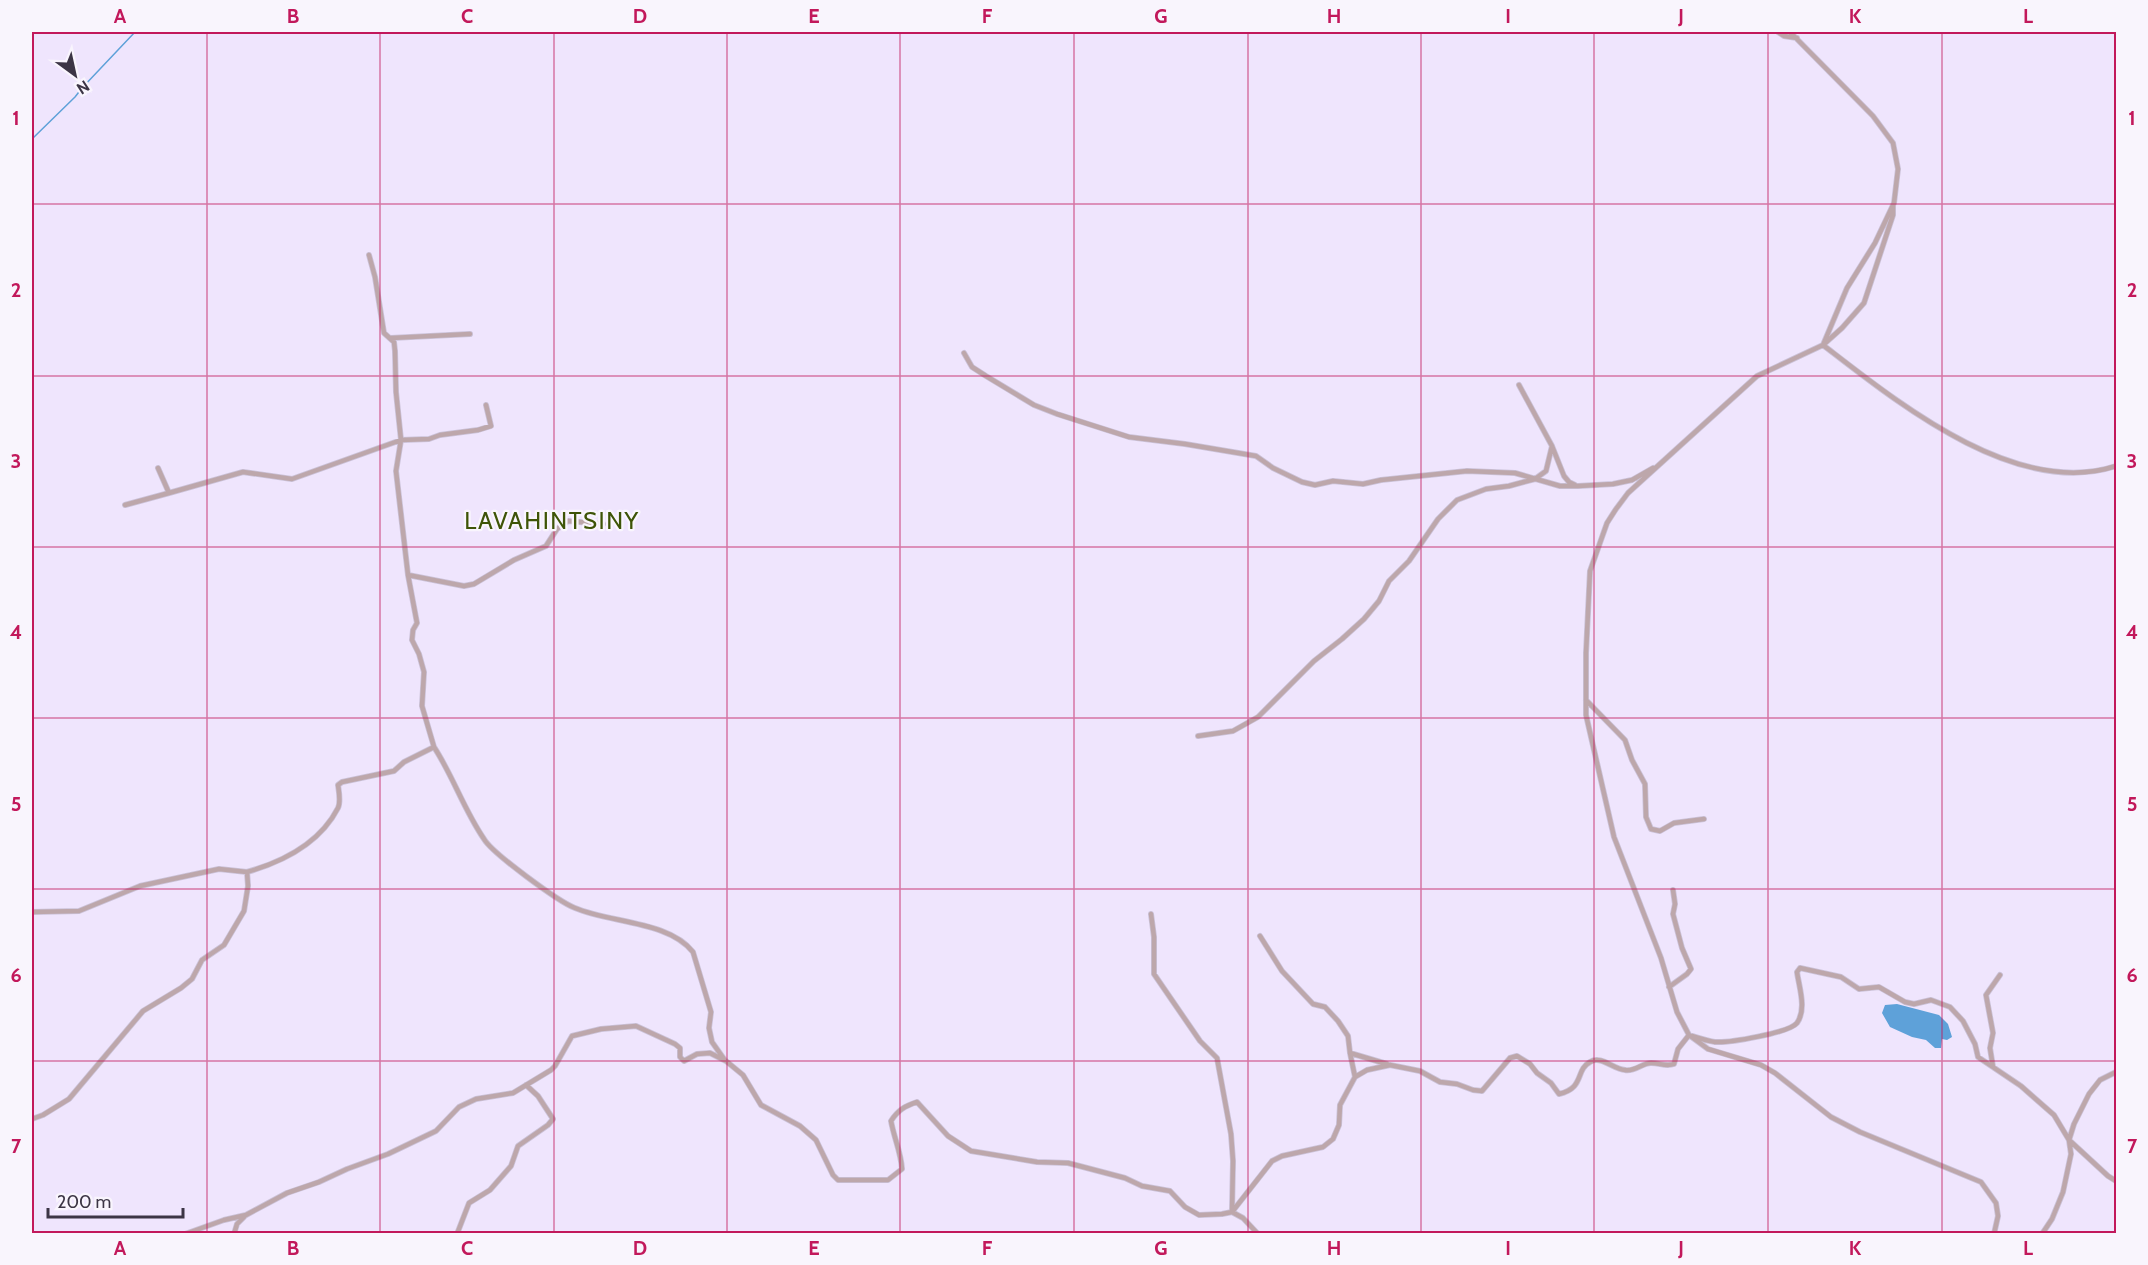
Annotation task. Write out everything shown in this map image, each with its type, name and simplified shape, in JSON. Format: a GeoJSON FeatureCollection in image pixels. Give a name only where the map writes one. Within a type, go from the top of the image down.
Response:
{"type":"FeatureCollection","features":[{"type":"Feature","properties":{"kind":"street"},"geometry":{"type":"LineString","coordinates":[[1778,32],[1784,36],[1797,38]]}},
{"type":"Feature","properties":{"kind":"street"},"geometry":{"type":"LineString","coordinates":[[1790,32],[1874,116],[1893,142],[1898,169],[1893,215],[1864,303],[1842,328],[1822,345],[1756,376],[1628,493],[1607,523],[1590,571],[1586,715],[1614,837],[1661,958],[1677,1012],[1689,1035],[1708,1049],[1751,1061],[1775,1073],[1809,1102],[1860,1132],[1981,1182],[1996,1203],[1998,1216],[1994,1233]]}},
{"type":"Feature","properties":{"kind":"street"},"geometry":{"type":"LineString","coordinates":[[1822,345],[1847,288],[1875,243],[1893,203]]}},
{"type":"Feature","properties":{"kind":"street"},"geometry":{"type":"LineString","coordinates":[[369,255],[384,333],[391,338],[395,351],[400,440],[396,471],[408,575],[417,623],[413,630],[412,640],[424,672],[422,706],[434,747],[485,842],[534,881],[574,908],[652,927],[687,945],[693,952],[711,1012],[709,1028],[712,1042],[726,1061]]}},
{"type":"Feature","properties":{"kind":"street"},"geometry":{"type":"LineString","coordinates":[[391,338],[470,334]]}},
{"type":"Feature","properties":{"kind":"street"},"geometry":{"type":"LineString","coordinates":[[1822,345],[1886,393],[1952,436],[1999,457],[2054,473],[2103,471],[2116,466]]}},
{"type":"Feature","properties":{"kind":"street"},"geometry":{"type":"LineString","coordinates":[[964,353],[972,367],[1034,405],[1057,414],[1129,437],[1256,456],[1273,468],[1302,482],[1314,485],[1333,481],[1363,484],[1380,480],[1467,471],[1515,473],[1560,486],[1622,484],[1628,493]]}},
{"type":"Feature","properties":{"kind":"street"},"geometry":{"type":"LineString","coordinates":[[1519,385],[1552,446],[1564,476],[1569,482],[1578,486]]}},
{"type":"Feature","properties":{"kind":"street"},"geometry":{"type":"LineString","coordinates":[[125,505],[243,472],[292,479],[400,440],[429,439],[440,435],[478,430],[491,426],[486,405]]}},
{"type":"Feature","properties":{"kind":"street"},"geometry":{"type":"LineString","coordinates":[[1198,736],[1233,731],[1258,717],[1314,661],[1364,619],[1379,600],[1389,580],[1415,553],[1438,519],[1457,500],[1486,489],[1536,479],[1546,471],[1552,446]]}},
{"type":"Feature","properties":{"kind":"street"},"geometry":{"type":"LineString","coordinates":[[1613,484],[1632,480],[1658,465]]}},
{"type":"Feature","properties":{"kind":"street"},"geometry":{"type":"LineString","coordinates":[[158,468],[169,494]]}},
{"type":"Feature","properties":{"kind":"street"},"geometry":{"type":"LineString","coordinates":[[408,575],[464,586],[474,584],[514,560],[546,546],[557,528],[568,521],[603,524]]}},
{"type":"Feature","properties":{"kind":"street"},"geometry":{"type":"LineString","coordinates":[[1586,700],[1625,740],[1632,760],[1645,784],[1646,817],[1651,829],[1660,831],[1674,823],[1704,819]]}},
{"type":"Feature","properties":{"kind":"street"},"geometry":{"type":"LineString","coordinates":[[32,912],[79,911],[140,886],[219,869],[247,872],[271,865],[291,856],[321,830],[339,807],[338,785],[342,782],[394,771],[404,762],[434,747]]}},
{"type":"Feature","properties":{"kind":"street"},"geometry":{"type":"LineString","coordinates":[[32,1119],[69,1099],[143,1011],[192,980],[202,960],[224,945],[244,911],[248,886],[247,872]]}},
{"type":"Feature","properties":{"kind":"street"},"geometry":{"type":"LineString","coordinates":[[1669,987],[1691,969],[1682,948],[1673,914],[1675,904],[1673,890]]}},
{"type":"Feature","properties":{"kind":"street"},"geometry":{"type":"LineString","coordinates":[[1151,914],[1154,937],[1154,974],[1200,1041],[1217,1058],[1231,1134],[1232,1212]]}},
{"type":"Feature","properties":{"kind":"street"},"geometry":{"type":"LineString","coordinates":[[1260,936],[1282,971],[1314,1004],[1325,1007],[1338,1021],[1348,1036],[1355,1077]]}},
{"type":"Feature","properties":{"kind":"street"},"geometry":{"type":"LineString","coordinates":[[1689,1035],[1717,1042],[1786,1030],[1797,1022],[1802,1002],[1802,989],[1797,972],[1800,968],[1841,977],[1860,989],[1879,987],[1905,1002],[1914,1004],[1931,1000],[1950,1007],[1963,1021],[1975,1044],[1978,1057],[2032,1095],[2054,1115],[2069,1140],[2116,1181]]}},
{"type":"Feature","properties":{"kind":"street"},"geometry":{"type":"LineString","coordinates":[[1993,1067],[1990,1048],[1992,1033],[1986,995],[2000,975]]}},
{"type":"Feature","properties":{"kind":"street"},"geometry":{"type":"LineString","coordinates":[[185,1233],[246,1215],[287,1193],[388,1154],[436,1131],[459,1107],[477,1099],[513,1093],[555,1066],[572,1036],[601,1029],[636,1026],[675,1044],[680,1048],[680,1057],[684,1061],[698,1054],[710,1053],[726,1061],[743,1075],[761,1104],[800,1126],[816,1140],[833,1175],[838,1180],[888,1180],[902,1169],[901,1154],[894,1138],[891,1121],[904,1106],[917,1102],[948,1136],[971,1151],[1037,1162],[1068,1163],[1125,1178],[1142,1186],[1170,1191],[1185,1207],[1199,1215],[1232,1212],[1243,1218],[1258,1233]]}},
{"type":"Feature","properties":{"kind":"street"},"geometry":{"type":"LineString","coordinates":[[1350,1053],[1420,1071],[1440,1082],[1482,1091],[1510,1058],[1517,1056],[1530,1064],[1537,1073],[1551,1083],[1559,1094],[1578,1083],[1584,1067],[1590,1061],[1599,1060],[1625,1071],[1650,1062],[1669,1066],[1674,1064],[1678,1049],[1689,1035]]}},
{"type":"Feature","properties":{"kind":"street"},"geometry":{"type":"LineString","coordinates":[[1232,1212],[1272,1161],[1282,1156],[1323,1147],[1334,1139],[1339,1125],[1340,1105],[1355,1077],[1367,1070],[1390,1065]]}},
{"type":"Feature","properties":{"kind":"street"},"geometry":{"type":"LineString","coordinates":[[2042,1233],[2052,1219],[2063,1192],[2071,1154],[2069,1140],[2074,1124],[2089,1094],[2100,1080],[2116,1072]]}},
{"type":"Feature","properties":{"kind":"street"},"geometry":{"type":"LineString","coordinates":[[457,1233],[469,1203],[490,1190],[511,1166],[518,1146],[548,1125],[552,1119],[538,1096],[526,1085]]}},
{"type":"Feature","properties":{"kind":"street"},"geometry":{"type":"LineString","coordinates":[[234,1233],[237,1224],[246,1215]]}},
{"type":"Feature","properties":{"kind":"water"},"geometry":{"type":"Polygon","coordinates":[[[1897,1004],[1939,1015],[1948,1024],[1952,1037],[1947,1040],[1942,1039],[1941,1048],[1935,1048],[1926,1040],[1912,1037],[1890,1027],[1882,1013],[1885,1005],[1897,1004]]]}},
{"type":"Feature","properties":{"kind":"waterway"},"geometry":{"type":"LineString","coordinates":[[32,139],[75,97],[135,32]]}},
{"type":"Feature","properties":{"kind":"district","name":"LAVAHINTSINY"},"geometry":{"type":"Point","coordinates":[552,521]}}]}
